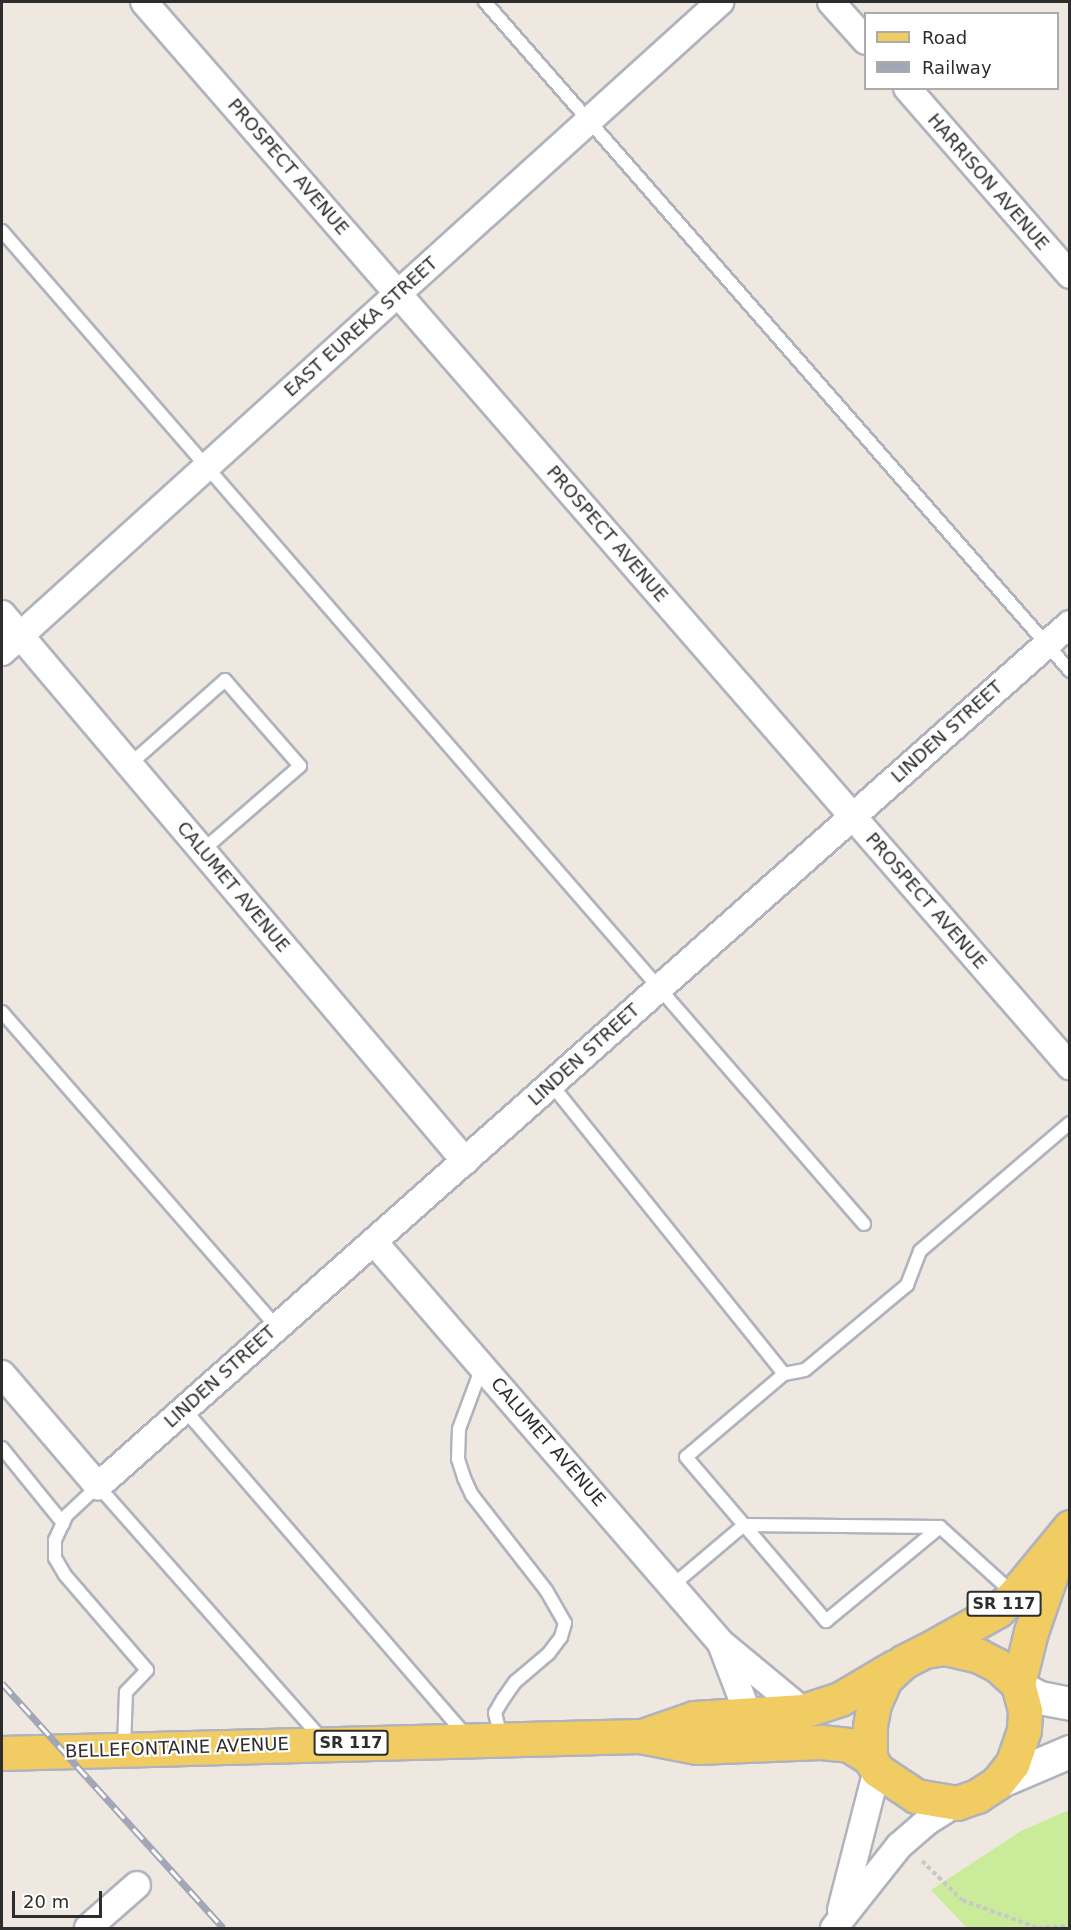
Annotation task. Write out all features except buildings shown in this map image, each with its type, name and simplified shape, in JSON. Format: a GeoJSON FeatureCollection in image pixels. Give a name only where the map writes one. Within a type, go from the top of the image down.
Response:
{"type":"FeatureCollection","features":[{"type":"Feature","properties":{"kind":"main road","name":"SR 117"},"geometry":{"type":"LineString","coordinates":[[914,1656],[997,1611],[1014,1595],[1067,1531]]}},
{"type":"Feature","properties":{"kind":"main road","name":"SR 117"},"geometry":{"type":"LineString","coordinates":[[874,1764],[916,1796],[957,1803],[978,1796],[997,1783],[1012,1764],[1024,1730],[1025,1711],[1018,1686],[1031,1632],[1067,1531]]}},
{"type":"Feature","properties":{"kind":"main road"},"geometry":{"type":"LineString","coordinates":[[874,1764],[870,1726],[874,1704],[885,1680],[914,1656],[945,1648],[979,1656],[997,1665],[1018,1686]]}},
{"type":"Feature","properties":{"kind":"main road","name":"BELLEFONTAINE AVENUE"},"geometry":{"type":"LineString","coordinates":[[640,1736],[694,1718],[803,1711],[840,1699],[914,1656]]}},
{"type":"Feature","properties":{"kind":"main road","name":"BELLEFONTAINE AVENUE"},"geometry":{"type":"LineString","coordinates":[[2,1753],[640,1736],[697,1747],[821,1742],[849,1745],[874,1764]]}},
{"type":"Feature","properties":{"kind":"street","name":"PROSPECT AVENUE"},"geometry":{"type":"LineString","coordinates":[[144,2],[1070,1066]]}},
{"type":"Feature","properties":{"kind":"street","name":"EAST EUREKA STREET"},"geometry":{"type":"LineString","coordinates":[[2,652],[720,2]]}},
{"type":"Feature","properties":{"kind":"street"},"geometry":{"type":"LineString","coordinates":[[831,2],[864,39]]}},
{"type":"Feature","properties":{"kind":"street","name":"HARRISON AVENUE"},"geometry":{"type":"LineString","coordinates":[[909,90],[1070,275]]}},
{"type":"Feature","properties":{"kind":"street","name":"CALUMET AVENUE"},"geometry":{"type":"LineString","coordinates":[[2,614],[465,1161]]}},
{"type":"Feature","properties":{"kind":"street","name":"LINDEN STREET"},"geometry":{"type":"LineString","coordinates":[[98,1486],[1070,624]]}},
{"type":"Feature","properties":{"kind":"street","name":"CALUMET AVENUE"},"geometry":{"type":"LineString","coordinates":[[374,1242],[721,1643],[803,1711]]}},
{"type":"Feature","properties":{"kind":"street"},"geometry":{"type":"LineString","coordinates":[[2,1374],[98,1486]]}},
{"type":"Feature","properties":{"kind":"street","name":"CALUMET AVENUE"},"geometry":{"type":"LineString","coordinates":[[721,1643],[748,1714]]}},
{"type":"Feature","properties":{"kind":"street"},"geometry":{"type":"LineString","coordinates":[[1018,1686],[1040,1698],[1070,1704]]}},
{"type":"Feature","properties":{"kind":"street"},"geometry":{"type":"LineString","coordinates":[[997,1783],[1070,1752]]}},
{"type":"Feature","properties":{"kind":"street"},"geometry":{"type":"LineString","coordinates":[[835,1927],[874,1764]]}},
{"type":"Feature","properties":{"kind":"street"},"geometry":{"type":"LineString","coordinates":[[835,1927],[898,1846],[928,1821],[957,1803]]}},
{"type":"Feature","properties":{"kind":"street"},"geometry":{"type":"LineString","coordinates":[[88,1929],[137,1885]]}},
{"type":"Feature","properties":{"kind":"lane"},"geometry":{"type":"LineString","coordinates":[[485,2],[1070,671]]}},
{"type":"Feature","properties":{"kind":"lane"},"geometry":{"type":"LineString","coordinates":[[2,231],[864,1224]]}},
{"type":"Feature","properties":{"kind":"lane"},"geometry":{"type":"LineString","coordinates":[[129,765],[225,680],[300,766],[202,851]]}},
{"type":"Feature","properties":{"kind":"lane"},"geometry":{"type":"LineString","coordinates":[[2,1012],[277,1327]]}},
{"type":"Feature","properties":{"kind":"lane"},"geometry":{"type":"LineString","coordinates":[[551,1084],[784,1374]]}},
{"type":"Feature","properties":{"kind":"lane"},"geometry":{"type":"LineString","coordinates":[[940,1527],[826,1621],[686,1457],[784,1374],[805,1370],[907,1285],[920,1251],[1070,1123]]}},
{"type":"Feature","properties":{"kind":"lane"},"geometry":{"type":"LineString","coordinates":[[184,1409],[486,1740],[502,1699],[515,1682],[548,1654],[561,1637],[565,1623],[546,1590],[472,1495],[464,1478],[458,1459],[459,1430],[482,1367]]}},
{"type":"Feature","properties":{"kind":"lane"},"geometry":{"type":"LineString","coordinates":[[2,1448],[63,1523]]}},
{"type":"Feature","properties":{"kind":"lane"},"geometry":{"type":"LineString","coordinates":[[124,1749],[126,1692],[147,1670],[65,1575],[55,1558],[54,1540],[66,1516],[98,1486],[327,1744]]}},
{"type":"Feature","properties":{"kind":"lane"},"geometry":{"type":"LineString","coordinates":[[673,1585],[744,1525],[940,1527],[1014,1595]]}},
{"type":"Feature","properties":{"kind":"path"},"geometry":{"type":"LineString","coordinates":[[921,1860],[962,1900],[1038,1928],[1070,1926]]}},
{"type":"Feature","properties":{"kind":"green space"},"geometry":{"type":"Polygon","coordinates":[[[1069,1810],[1069,1928],[967,1928],[931,1890],[1021,1831],[1069,1810]]]}},
{"type":"Feature","properties":{"kind":"railway"},"geometry":{"type":"LineString","coordinates":[[2,1683],[223,1928]]}}]}
